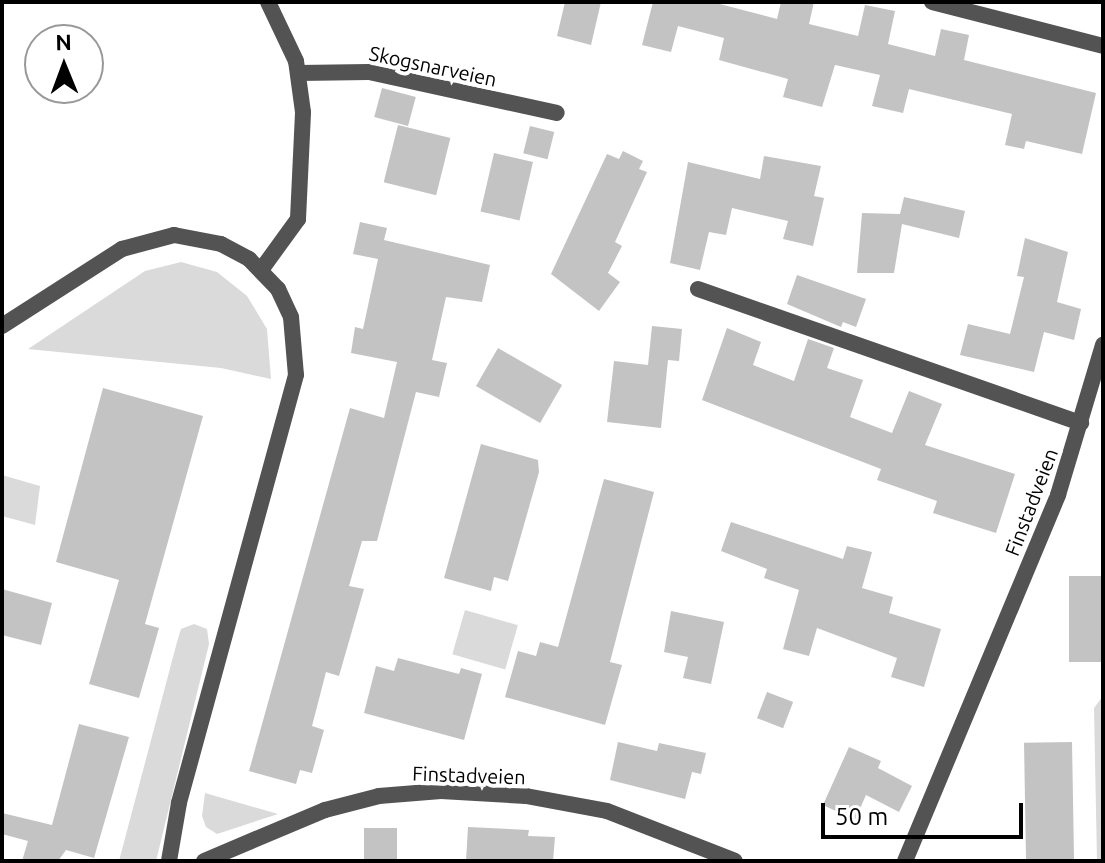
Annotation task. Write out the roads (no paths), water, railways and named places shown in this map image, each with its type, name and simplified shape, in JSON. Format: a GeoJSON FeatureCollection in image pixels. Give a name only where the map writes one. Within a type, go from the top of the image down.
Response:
{"type":"FeatureCollection","features":[{"type":"Feature","properties":{"kind":"street"},"geometry":{"type":"LineString","coordinates":[[261,270],[298,219],[299,73],[268,2]]}},
{"type":"Feature","properties":{"kind":"street"},"geometry":{"type":"LineString","coordinates":[[932,2],[1103,46]]}},
{"type":"Feature","properties":{"kind":"street","name":"Skogsnarveien"},"geometry":{"type":"LineString","coordinates":[[299,73],[369,72],[557,113]]}},
{"type":"Feature","properties":{"kind":"street"},"geometry":{"type":"LineString","coordinates":[[2,326],[122,249],[150,239],[209,240],[261,270],[284,300],[296,334],[297,368],[179,803],[169,861]]}},
{"type":"Feature","properties":{"kind":"street"},"geometry":{"type":"LineString","coordinates":[[698,289],[1081,423]]}},
{"type":"Feature","properties":{"kind":"street","name":"Finstadveien"},"geometry":{"type":"LineString","coordinates":[[905,861],[1058,495],[1103,345]]}},
{"type":"Feature","properties":{"kind":"street","name":"Finstadveien"},"geometry":{"type":"LineString","coordinates":[[204,861],[325,810],[379,796],[441,791],[526,796],[607,811],[735,861]]}}]}
